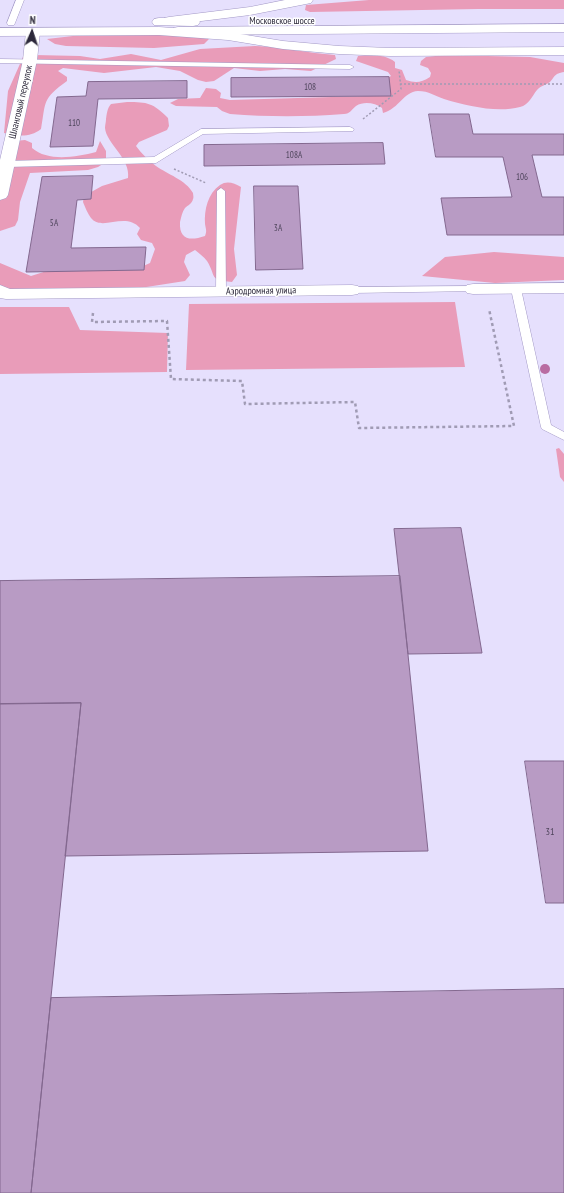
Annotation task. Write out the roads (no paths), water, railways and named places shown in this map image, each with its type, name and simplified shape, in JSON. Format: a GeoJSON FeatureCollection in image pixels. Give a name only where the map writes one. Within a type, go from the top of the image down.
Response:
{"type":"FeatureCollection","features":[{"type":"Feature","properties":{"kind":"main road"},"geometry":{"type":"LineString","coordinates":[[159,26],[250,12],[305,0]]}},
{"type":"Feature","properties":{"kind":"main road","name":"Московское шоссе"},"geometry":{"type":"LineString","coordinates":[[4,26],[33,32],[159,26],[564,18]]}},
{"type":"Feature","properties":{"kind":"main road","name":"Московское шоссе"},"geometry":{"type":"LineString","coordinates":[[4,26],[564,28]]}},
{"type":"Feature","properties":{"kind":"main road"},"geometry":{"type":"LineString","coordinates":[[159,26],[283,45],[390,52],[564,51]]}},
{"type":"Feature","properties":{"kind":"main road","name":"Шланговый переулок"},"geometry":{"type":"LineString","coordinates":[[0,195],[30,60],[33,32]]}},
{"type":"Feature","properties":{"kind":"main road","name":"Аэродромная улица"},"geometry":{"type":"LineString","coordinates":[[479,289],[564,288]]}},
{"type":"Feature","properties":{"kind":"main road","name":"Аэродромная улица"},"geometry":{"type":"LineString","coordinates":[[3,292],[94,293],[352,290]]}},
{"type":"Feature","properties":{"kind":"lane"},"geometry":{"type":"LineString","coordinates":[[4,26],[20,0]]}},
{"type":"Feature","properties":{"kind":"lane"},"geometry":{"type":"LineString","coordinates":[[0,61],[30,60],[350,67]]}},
{"type":"Feature","properties":{"kind":"lane"},"geometry":{"type":"LineString","coordinates":[[7,164],[156,160],[201,132],[350,129]]}},
{"type":"Feature","properties":{"kind":"lane"},"geometry":{"type":"LineString","coordinates":[[221,191],[221,292]]}},
{"type":"Feature","properties":{"kind":"lane","name":"Аэродромная улица"},"geometry":{"type":"LineString","coordinates":[[352,290],[479,289]]}},
{"type":"Feature","properties":{"kind":"lane"},"geometry":{"type":"LineString","coordinates":[[516,289],[546,427],[564,437]]}}]}
